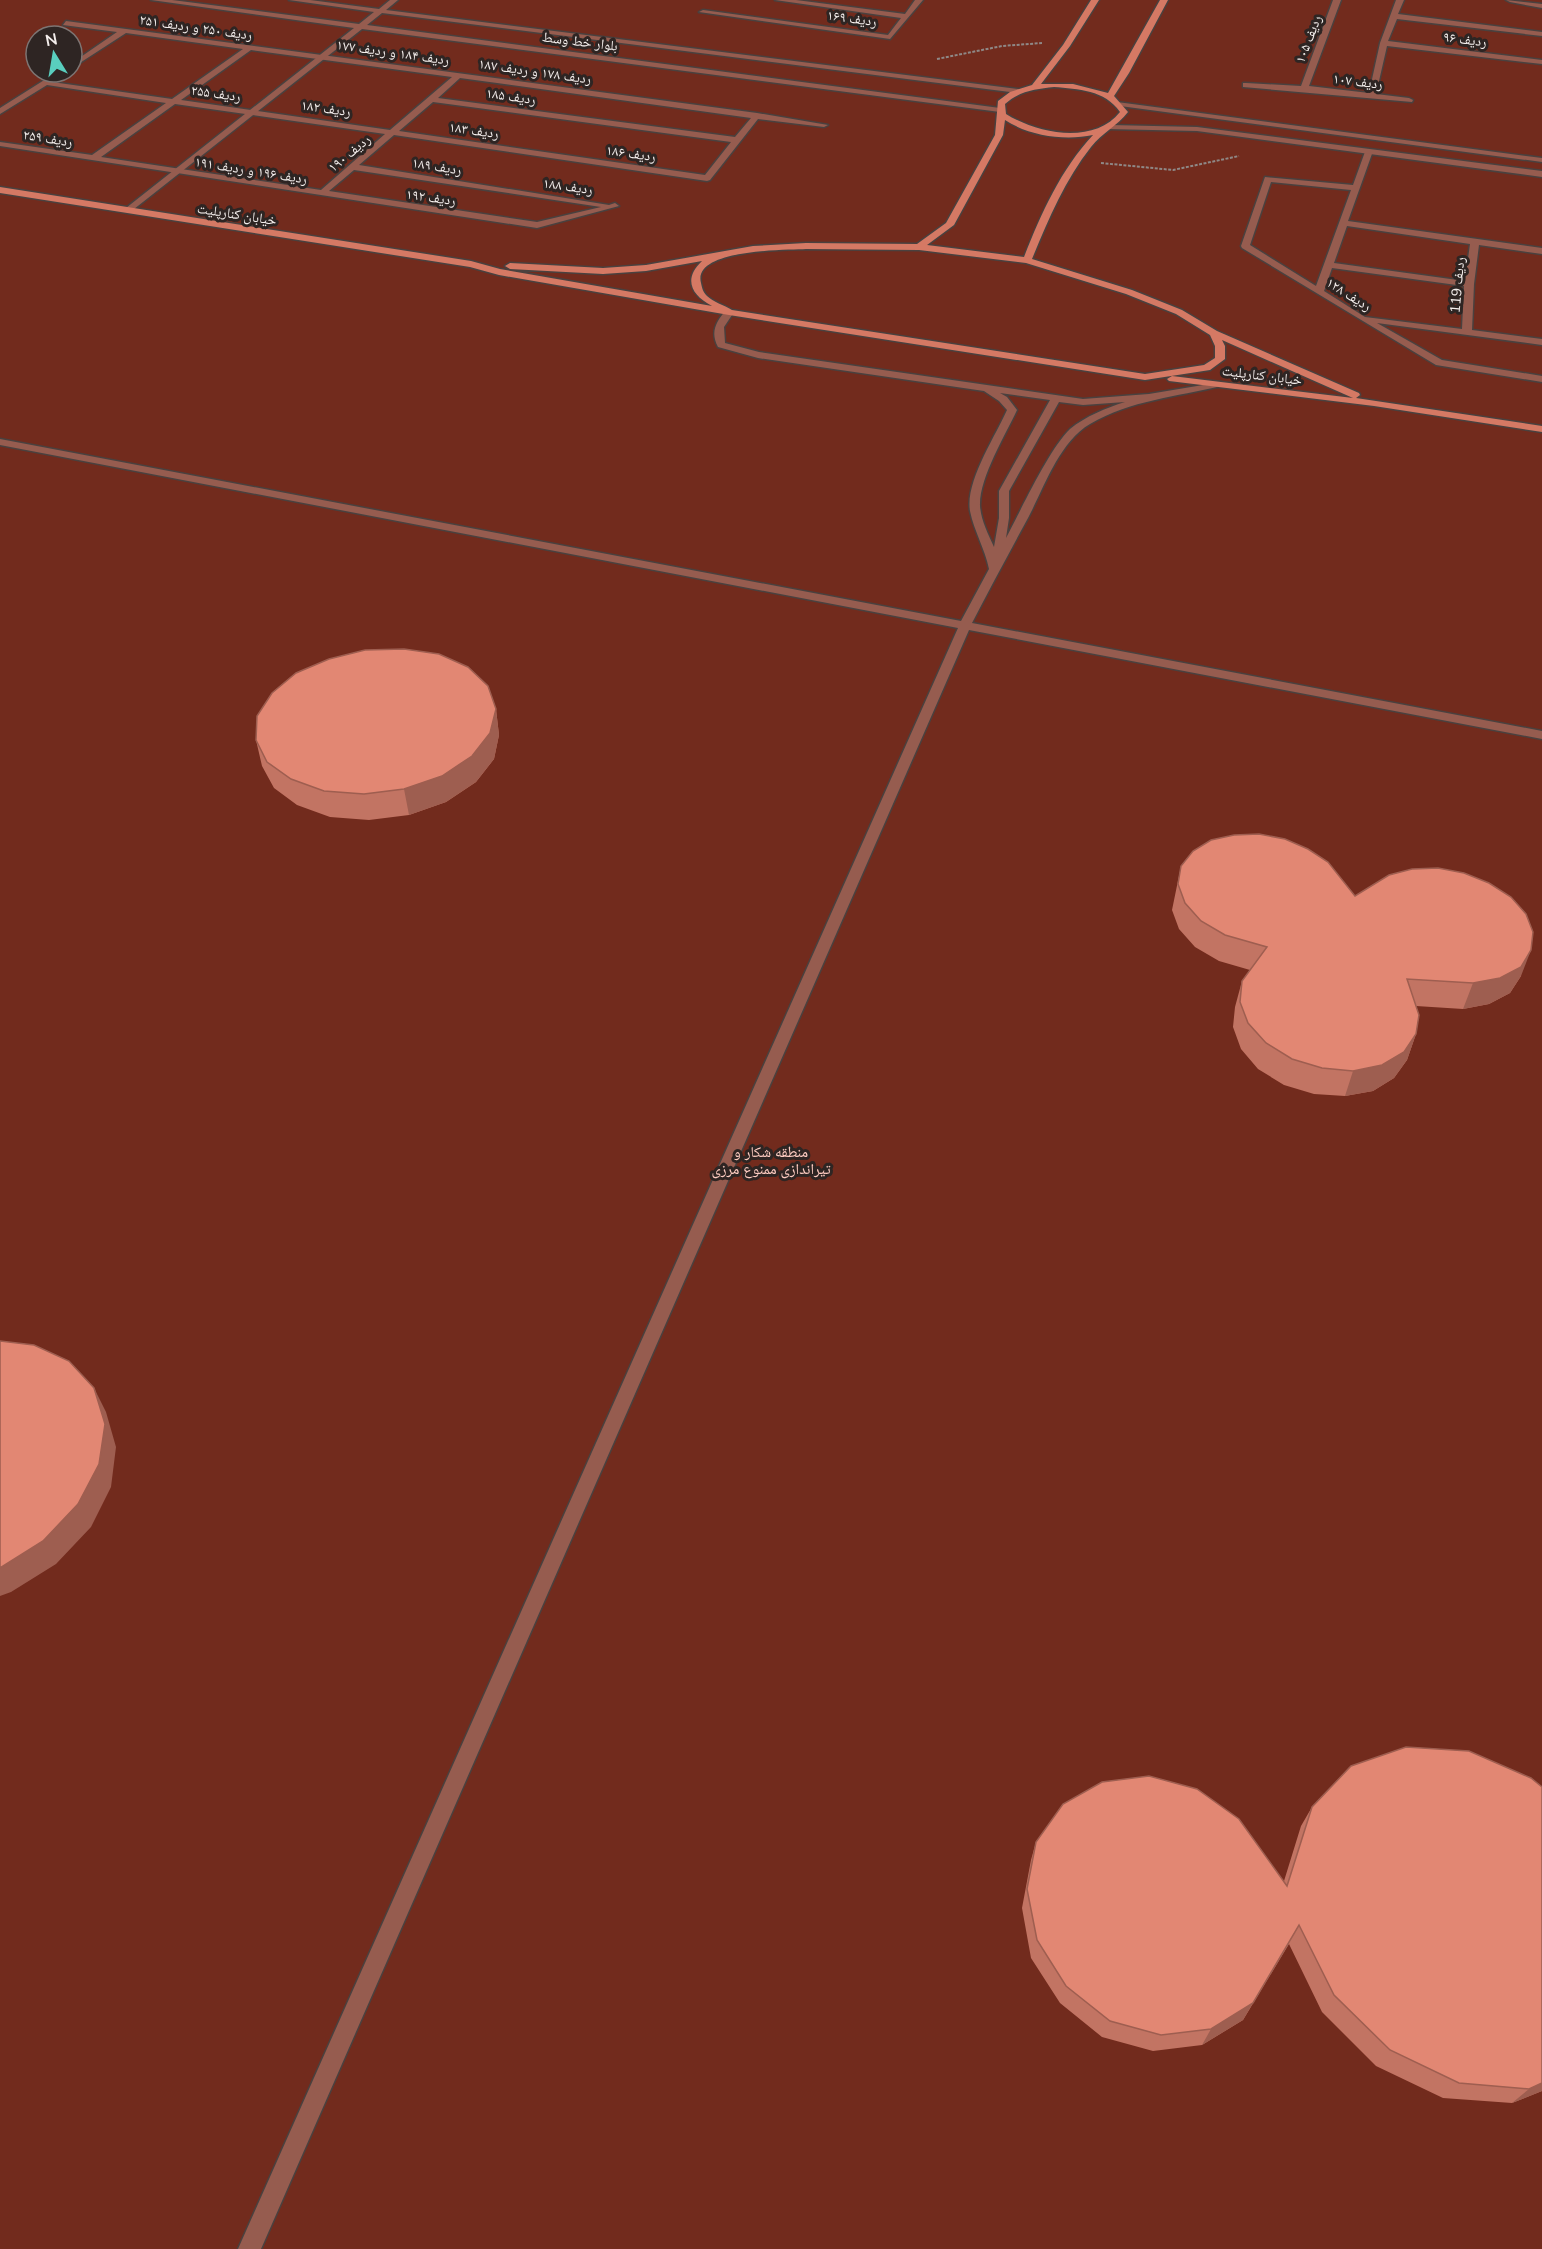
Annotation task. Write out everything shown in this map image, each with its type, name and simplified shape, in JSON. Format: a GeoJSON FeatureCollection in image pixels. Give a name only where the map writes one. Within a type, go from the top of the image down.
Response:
{"type":"FeatureCollection","features":[{"type":"Feature","properties":{"kind":"main road"},"geometry":{"type":"LineString","coordinates":[[1035,87],[1066,46],[1095,0]]}},
{"type":"Feature","properties":{"kind":"main road"},"geometry":{"type":"LineString","coordinates":[[1110,96],[1164,0]]}},
{"type":"Feature","properties":{"kind":"main road"},"geometry":{"type":"LineString","coordinates":[[920,247],[950,225],[999,135],[1001,103],[1007,96],[1035,87],[1075,86],[1110,96],[1120,104],[1124,112],[1120,120],[1106,128],[1084,148],[1037,234],[1027,260]]}},
{"type":"Feature","properties":{"kind":"main road"},"geometry":{"type":"LineString","coordinates":[[1001,112],[1021,127],[1053,134],[1070,135],[1106,128]]}},
{"type":"Feature","properties":{"kind":"main road","name":"خیابان کنارپلیت"},"geometry":{"type":"LineString","coordinates":[[0,190],[471,264],[603,271],[646,268],[753,249],[806,246],[920,247],[1027,260],[1179,312],[1214,333],[1287,367],[1374,403]]}},
{"type":"Feature","properties":{"kind":"main road"},"geometry":{"type":"LineString","coordinates":[[712,257],[697,271],[695,279],[698,290],[704,298],[729,312]]}},
{"type":"Feature","properties":{"kind":"main road","name":"خیابان کنارپلیت"},"geometry":{"type":"LineString","coordinates":[[471,264],[499,272],[729,312],[1146,377],[1374,403],[1542,429]]}},
{"type":"Feature","properties":{"kind":"main road"},"geometry":{"type":"LineString","coordinates":[[1146,377],[1207,368],[1220,359],[1220,345],[1214,333]]}},
{"type":"Feature","properties":{"kind":"street","name":"بلوار خط وسط"},"geometry":{"type":"LineString","coordinates":[[155,0],[1001,112]]}},
{"type":"Feature","properties":{"kind":"street","name":"بلوار خط وسط"},"geometry":{"type":"LineString","coordinates":[[293,0],[1018,91]]}},
{"type":"Feature","properties":{"kind":"street"},"geometry":{"type":"LineString","coordinates":[[129,210],[394,0]]}},
{"type":"Feature","properties":{"kind":"street"},"geometry":{"type":"LineString","coordinates":[[779,0],[907,16],[919,0]]}},
{"type":"Feature","properties":{"kind":"street"},"geometry":{"type":"LineString","coordinates":[[847,8],[854,0]]}},
{"type":"Feature","properties":{"kind":"street","name":"ردیف ۱۰۵"},"geometry":{"type":"LineString","coordinates":[[1304,88],[1337,0]]}},
{"type":"Feature","properties":{"kind":"street"},"geometry":{"type":"LineString","coordinates":[[1372,96],[1384,43],[1400,0]]}},
{"type":"Feature","properties":{"kind":"street"},"geometry":{"type":"LineString","coordinates":[[1510,0],[1542,6]]}},
{"type":"Feature","properties":{"kind":"street","name":"ردیف ۱۶۹"},"geometry":{"type":"LineString","coordinates":[[703,12],[890,37],[907,16]]}},
{"type":"Feature","properties":{"kind":"street"},"geometry":{"type":"LineString","coordinates":[[1394,16],[1542,34]]}},
{"type":"Feature","properties":{"kind":"street","name":"ردیف ۲۵۰ و ردیف ۲۵۱"},"geometry":{"type":"LineString","coordinates":[[66,23],[323,56]]}},
{"type":"Feature","properties":{"kind":"street"},"geometry":{"type":"LineString","coordinates":[[84,58],[124,31]]}},
{"type":"Feature","properties":{"kind":"street","name":"ردیف ۹۶"},"geometry":{"type":"LineString","coordinates":[[1384,43],[1542,62]]}},
{"type":"Feature","properties":{"kind":"street"},"geometry":{"type":"LineString","coordinates":[[92,159],[249,48]]}},
{"type":"Feature","properties":{"kind":"street","name":"ردیف ۱۸۴ و ردیف ۱۷۷"},"geometry":{"type":"LineString","coordinates":[[323,56],[459,75]]}},
{"type":"Feature","properties":{"kind":"street","name":"ردیف ۱۷۸ و ردیف ۱۸۷"},"geometry":{"type":"LineString","coordinates":[[459,75],[824,124]]}},
{"type":"Feature","properties":{"kind":"street","name":"ردیف ۱۹۰"},"geometry":{"type":"LineString","coordinates":[[321,194],[459,75]]}},
{"type":"Feature","properties":{"kind":"street"},"geometry":{"type":"LineString","coordinates":[[0,112],[44,84]]}},
{"type":"Feature","properties":{"kind":"street","name":"ردیف ۲۵۵"},"geometry":{"type":"LineString","coordinates":[[54,84],[254,111]]}},
{"type":"Feature","properties":{"kind":"street","name":"ردیف ۱۰۷"},"geometry":{"type":"LineString","coordinates":[[1246,85],[1304,88],[1409,100]]}},
{"type":"Feature","properties":{"kind":"street","name":"ردیف ۱۸۵"},"geometry":{"type":"LineString","coordinates":[[431,99],[736,140]]}},
{"type":"Feature","properties":{"kind":"street"},"geometry":{"type":"LineString","coordinates":[[1120,104],[1542,160]]}},
{"type":"Feature","properties":{"kind":"street","name":"ردیف ۱۸۲"},"geometry":{"type":"LineString","coordinates":[[254,111],[394,132]]}},
{"type":"Feature","properties":{"kind":"street"},"geometry":{"type":"LineString","coordinates":[[736,140],[757,115]]}},
{"type":"Feature","properties":{"kind":"street"},"geometry":{"type":"LineString","coordinates":[[1106,128],[1197,129],[1542,174]]}},
{"type":"Feature","properties":{"kind":"street","name":"ردیف ۱۸۳"},"geometry":{"type":"LineString","coordinates":[[394,132],[551,155]]}},
{"type":"Feature","properties":{"kind":"street","name":"ردیف ۱۸۶"},"geometry":{"type":"LineString","coordinates":[[551,155],[707,178],[736,140]]}},
{"type":"Feature","properties":{"kind":"street","name":"ردیف ۲۵۹"},"geometry":{"type":"LineString","coordinates":[[0,144],[177,172]]}},
{"type":"Feature","properties":{"kind":"street"},"geometry":{"type":"LineString","coordinates":[[1319,292],[1369,151]]}},
{"type":"Feature","properties":{"kind":"street","name":"ردیف ۱۸۹"},"geometry":{"type":"LineString","coordinates":[[353,166],[517,192]]}},
{"type":"Feature","properties":{"kind":"street","name":"ردیف ۱۹۶ و ردیف ۱۹۱"},"geometry":{"type":"LineString","coordinates":[[177,172],[321,194]]}},
{"type":"Feature","properties":{"kind":"street","name":"ردیف ۱۲۸"},"geometry":{"type":"LineString","coordinates":[[1356,188],[1268,179],[1245,246],[1439,363],[1542,378]]}},
{"type":"Feature","properties":{"kind":"street","name":"ردیف ۱۸۸"},"geometry":{"type":"LineString","coordinates":[[517,192],[615,206],[537,225]]}},
{"type":"Feature","properties":{"kind":"street","name":"ردیف ۱۹۲"},"geometry":{"type":"LineString","coordinates":[[321,194],[537,225]]}},
{"type":"Feature","properties":{"kind":"street"},"geometry":{"type":"LineString","coordinates":[[1343,223],[1542,251]]}},
{"type":"Feature","properties":{"kind":"street","name":"ردیف 119"},"geometry":{"type":"LineString","coordinates":[[1467,331],[1469,284],[1475,242]]}},
{"type":"Feature","properties":{"kind":"street"},"geometry":{"type":"LineString","coordinates":[[1329,265],[1469,284]]}},
{"type":"Feature","properties":{"kind":"street"},"geometry":{"type":"LineString","coordinates":[[729,312],[719,325],[717,335],[721,345],[739,351],[982,388],[1083,402],[1149,397],[1218,384]]}},
{"type":"Feature","properties":{"kind":"street"},"geometry":{"type":"LineString","coordinates":[[1361,318],[1542,342]]}},
{"type":"Feature","properties":{"kind":"street"},"geometry":{"type":"LineString","coordinates":[[982,388],[1003,399],[1012,410],[976,491],[975,506],[993,554],[995,569]]}},
{"type":"Feature","properties":{"kind":"street"},"geometry":{"type":"LineString","coordinates":[[249,2249],[965,625],[1053,461],[1072,433],[1085,423],[1110,410],[1149,397]]}},
{"type":"Feature","properties":{"kind":"street"},"geometry":{"type":"LineString","coordinates":[[995,569],[1004,518],[1004,490],[1056,398]]}},
{"type":"Feature","properties":{"kind":"street"},"geometry":{"type":"LineString","coordinates":[[0,442],[1542,735]]}},
{"type":"Feature","properties":{"kind":"path"},"geometry":{"type":"LineString","coordinates":[[933,60],[1020,42],[1066,46]]}},
{"type":"Feature","properties":{"kind":"path"},"geometry":{"type":"LineString","coordinates":[[1077,161],[1173,170],[1249,154]]}},
{"type":"Feature","properties":{"kind":"green space","name":"منطقه شکار و تیراندازی ممنوع مرزی"},"geometry":{"type":"Polygon","coordinates":[[[0,0],[1542,0],[1542,2249],[0,2249],[0,0]]]}},
{"type":"Feature","properties":{"kind":"building"},"geometry":{"type":"Polygon","coordinates":[[[404,649],[439,654],[468,667],[488,686],[496,709],[490,733],[472,756],[442,776],[404,789],[364,794],[324,791],[291,779],[267,762],[256,740],[257,716],[272,693],[296,673],[329,659],[365,650],[404,649]]]}},
{"type":"Feature","properties":{"kind":"building"},"geometry":{"type":"Polygon","coordinates":[[[1259,834],[1285,839],[1308,849],[1328,862],[1355,896],[1389,875],[1412,869],[1438,868],[1464,873],[1489,883],[1511,897],[1526,914],[1533,932],[1531,950],[1521,967],[1500,978],[1473,983],[1407,979],[1419,1015],[1416,1034],[1404,1052],[1382,1065],[1353,1071],[1322,1068],[1292,1059],[1266,1043],[1248,1023],[1240,1002],[1242,981],[1267,947],[1225,935],[1201,921],[1185,903],[1178,884],[1181,866],[1193,851],[1211,840],[1234,835],[1259,834]]]}},
{"type":"Feature","properties":{"kind":"building"},"geometry":{"type":"Polygon","coordinates":[[[0,1341],[34,1345],[69,1361],[94,1388],[105,1424],[99,1464],[78,1504],[43,1541],[0,1568],[0,1341]]]}},
{"type":"Feature","properties":{"kind":"building"},"geometry":{"type":"Polygon","coordinates":[[[1406,1747],[1469,1751],[1531,1778],[1542,1787],[1542,2083],[1529,2089],[1459,2083],[1390,2050],[1334,1995],[1299,1925],[1253,2003],[1211,2029],[1161,2035],[1110,2021],[1066,1986],[1037,1940],[1027,1889],[1036,1842],[1063,1804],[1102,1782],[1149,1776],[1197,1789],[1239,1819],[1287,1886],[1312,1807],[1351,1766],[1406,1747]]]}}]}
